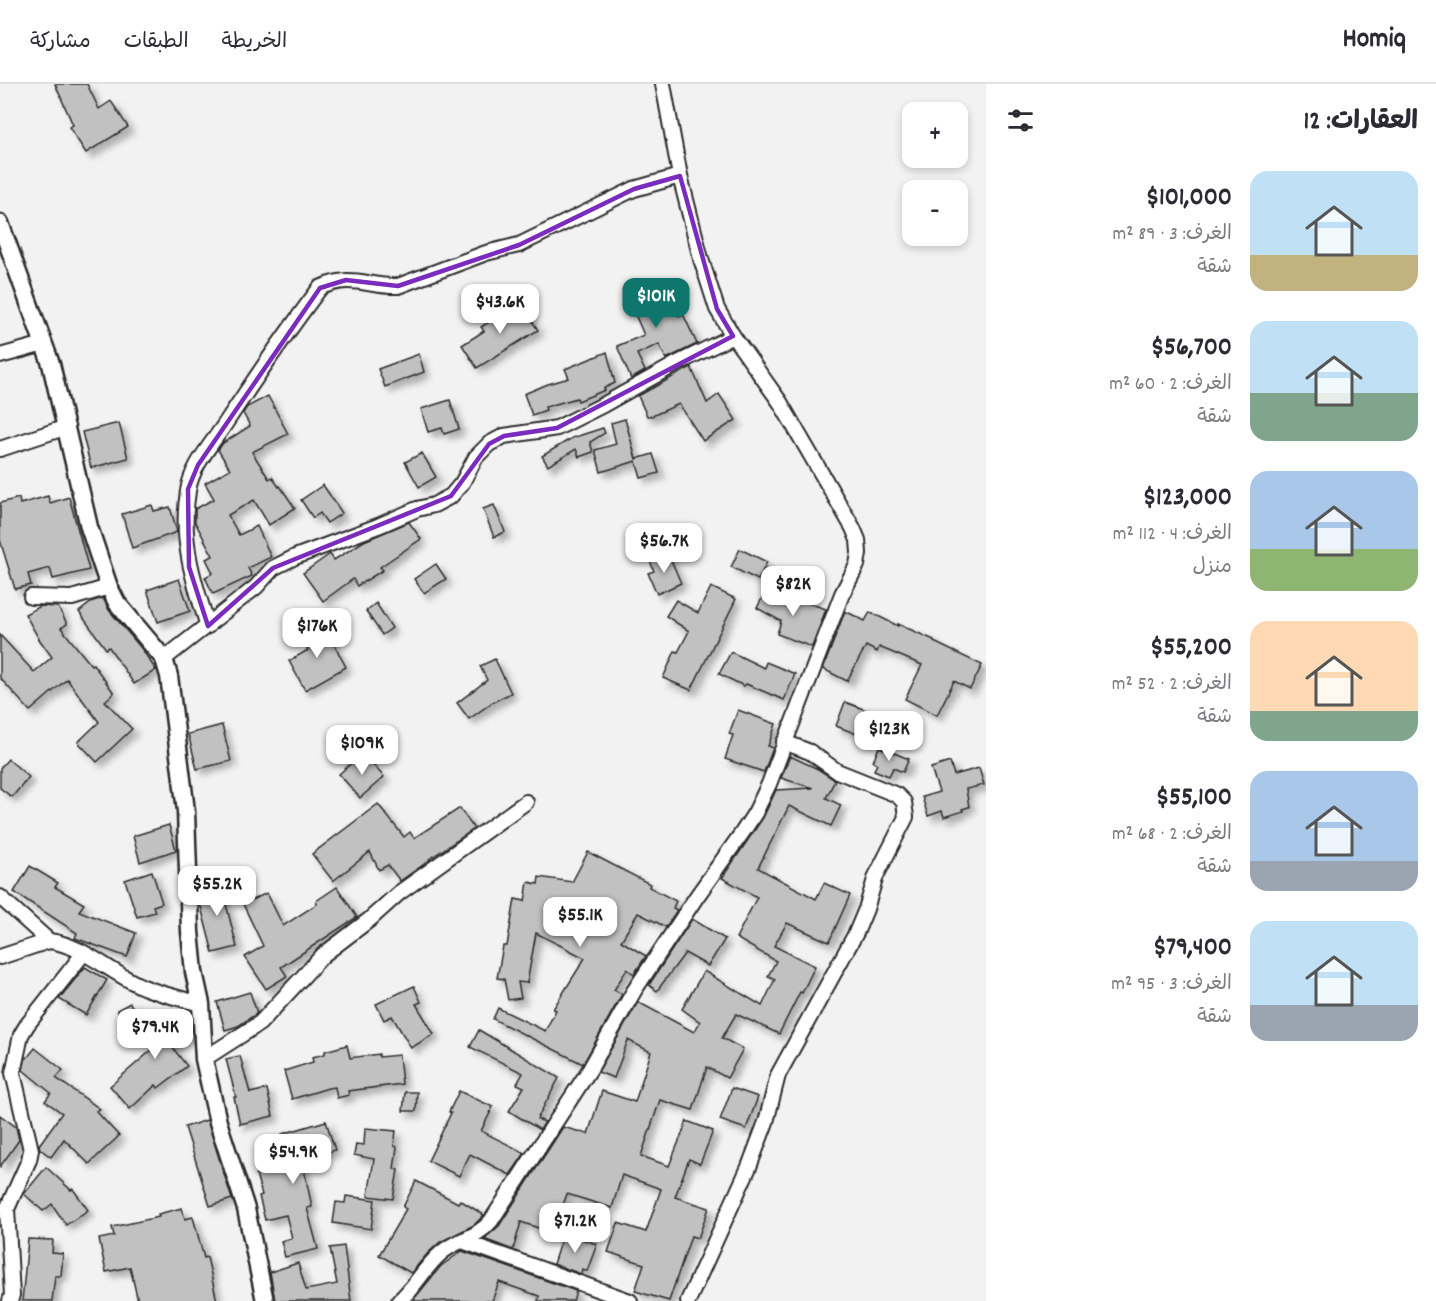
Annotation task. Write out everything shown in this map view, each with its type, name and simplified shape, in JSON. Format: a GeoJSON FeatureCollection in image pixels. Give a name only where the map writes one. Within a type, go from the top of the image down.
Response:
{"type":"FeatureCollection","features":[{"type":"Feature","properties":{"kind":"street"},"geometry":{"type":"LineString","coordinates":[[399,1301],[440,1254],[474,1236],[491,1221],[566,1108],[617,1024],[634,991],[755,813],[769,784],[859,553],[858,540],[853,528],[780,402],[733,336],[717,309],[701,259],[680,176],[663,84]]}},
{"type":"Feature","properties":{"kind":"street"},"geometry":{"type":"LineString","coordinates":[[208,626],[189,567],[185,520],[188,489],[198,465],[320,288],[346,280],[398,286],[486,253],[519,245],[624,194],[680,176]]}},
{"type":"Feature","properties":{"kind":"street"},"geometry":{"type":"LineString","coordinates":[[0,223],[44,344],[67,427],[89,526],[109,587],[117,603],[164,659],[169,676],[186,811],[190,932],[201,1004],[204,1059],[218,1122],[246,1209],[265,1301]]}},
{"type":"Feature","properties":{"kind":"street"},"geometry":{"type":"LineString","coordinates":[[164,659],[256,587],[273,568],[295,556],[378,526],[417,509],[434,505],[451,496],[462,483],[476,457],[489,444],[504,436],[557,429],[676,364],[733,336]]}},
{"type":"Feature","properties":{"kind":"street"},"geometry":{"type":"LineString","coordinates":[[0,357],[44,344]]}},
{"type":"Feature","properties":{"kind":"street"},"geometry":{"type":"LineString","coordinates":[[0,449],[67,427]]}},
{"type":"Feature","properties":{"kind":"street"},"geometry":{"type":"LineString","coordinates":[[31,597],[72,598],[109,587]]}},
{"type":"Feature","properties":{"kind":"street"},"geometry":{"type":"LineString","coordinates":[[688,1301],[749,1167],[766,1122],[778,1075],[856,933],[876,876],[906,817],[904,802],[897,795],[837,771],[810,753],[784,742]]}},
{"type":"Feature","properties":{"kind":"street"},"geometry":{"type":"LineString","coordinates":[[204,1059],[260,1023],[323,955],[369,920],[399,893],[526,802]]}},
{"type":"Feature","properties":{"kind":"street"},"geometry":{"type":"LineString","coordinates":[[0,897],[49,941]]}},
{"type":"Feature","properties":{"kind":"street"},"geometry":{"type":"LineString","coordinates":[[0,957],[49,941],[57,942],[146,988],[201,1004]]}},
{"type":"Feature","properties":{"kind":"street"},"geometry":{"type":"LineString","coordinates":[[7,1296],[7,1209],[31,1150],[13,1072],[21,1035],[83,954]]}},
{"type":"Feature","properties":{"kind":"street"},"geometry":{"type":"LineString","coordinates":[[462,1241],[630,1301]]}},
{"type":"Feature","properties":{"kind":"highlighted area"},"geometry":{"type":"Polygon","coordinates":[[[680,176],[717,309],[733,336],[557,428],[504,436],[489,444],[451,496],[273,568],[208,626],[189,567],[188,489],[198,465],[320,288],[346,280],[398,286],[519,245],[634,189],[680,176]]]}},
{"type":"Feature","properties":{"kind":"building"},"geometry":{"type":"Polygon","coordinates":[[[55,84],[87,84],[99,109],[111,101],[128,127],[86,153],[69,127],[73,125],[55,84]]]}},
{"type":"Feature","properties":{"kind":"building"},"geometry":{"type":"Polygon","coordinates":[[[661,283],[679,316],[683,314],[697,344],[666,359],[659,344],[637,354],[645,371],[631,379],[617,346],[644,335],[634,312],[632,313],[626,301],[661,283]]]}},
{"type":"Feature","properties":{"kind":"building"},"geometry":{"type":"Polygon","coordinates":[[[520,302],[538,330],[477,368],[462,345],[484,331],[481,327],[520,302]]]}},
{"type":"Feature","properties":{"kind":"building"},"geometry":{"type":"Polygon","coordinates":[[[607,352],[615,383],[604,388],[605,390],[578,401],[577,398],[545,407],[546,410],[532,415],[524,394],[569,378],[565,369],[607,352]]]}},
{"type":"Feature","properties":{"kind":"building"},"geometry":{"type":"Polygon","coordinates":[[[419,354],[424,372],[385,387],[378,369],[419,354]]]}},
{"type":"Feature","properties":{"kind":"building"},"geometry":{"type":"Polygon","coordinates":[[[691,367],[707,403],[719,394],[736,420],[703,441],[679,404],[647,416],[638,396],[691,367]]]}},
{"type":"Feature","properties":{"kind":"building"},"geometry":{"type":"Polygon","coordinates":[[[268,396],[288,434],[252,452],[269,479],[272,477],[295,508],[269,525],[254,500],[228,515],[239,535],[257,526],[271,557],[248,568],[252,576],[213,594],[205,577],[213,573],[206,559],[213,556],[195,522],[195,509],[214,499],[205,483],[230,469],[218,450],[223,443],[250,426],[243,413],[247,407],[268,396]]]}},
{"type":"Feature","properties":{"kind":"building"},"geometry":{"type":"Polygon","coordinates":[[[450,400],[459,429],[444,434],[442,428],[428,432],[421,409],[450,400]]]}},
{"type":"Feature","properties":{"kind":"building"},"geometry":{"type":"Polygon","coordinates":[[[625,419],[636,459],[653,454],[659,473],[641,478],[636,461],[601,472],[595,450],[616,444],[611,423],[625,419]]]}},
{"type":"Feature","properties":{"kind":"building"},"geometry":{"type":"Polygon","coordinates":[[[119,423],[128,458],[91,468],[82,432],[119,423]]]}},
{"type":"Feature","properties":{"kind":"building"},"geometry":{"type":"Polygon","coordinates":[[[603,428],[605,433],[590,442],[593,452],[579,457],[576,449],[548,466],[542,456],[572,438],[603,428]]]}},
{"type":"Feature","properties":{"kind":"building"},"geometry":{"type":"Polygon","coordinates":[[[422,453],[436,477],[419,487],[405,462],[422,453]]]}},
{"type":"Feature","properties":{"kind":"building"},"geometry":{"type":"Polygon","coordinates":[[[323,485],[342,513],[327,523],[320,513],[313,518],[301,500],[323,485]]]}},
{"type":"Feature","properties":{"kind":"building"},"geometry":{"type":"Polygon","coordinates":[[[48,496],[50,503],[69,497],[89,570],[53,579],[50,568],[28,574],[31,585],[15,589],[0,540],[0,503],[19,498],[20,504],[48,496]]]}},
{"type":"Feature","properties":{"kind":"building"},"geometry":{"type":"Polygon","coordinates":[[[152,505],[154,511],[170,507],[177,532],[132,548],[122,514],[152,505]]]}},
{"type":"Feature","properties":{"kind":"building"},"geometry":{"type":"Polygon","coordinates":[[[494,505],[505,532],[494,537],[483,509],[494,505]]]}},
{"type":"Feature","properties":{"kind":"building"},"geometry":{"type":"Polygon","coordinates":[[[409,522],[421,539],[380,567],[383,570],[357,586],[353,579],[323,601],[303,573],[330,554],[334,560],[364,541],[409,522]]]}},
{"type":"Feature","properties":{"kind":"building"},"geometry":{"type":"Polygon","coordinates":[[[740,549],[767,562],[758,580],[731,567],[740,549]]]}},
{"type":"Feature","properties":{"kind":"building"},"geometry":{"type":"Polygon","coordinates":[[[668,553],[681,583],[657,594],[648,573],[654,571],[650,561],[668,553]]]}},
{"type":"Feature","properties":{"kind":"building"},"geometry":{"type":"Polygon","coordinates":[[[436,564],[446,579],[424,593],[414,579],[436,564]]]}},
{"type":"Feature","properties":{"kind":"building"},"geometry":{"type":"Polygon","coordinates":[[[179,579],[190,611],[158,622],[147,590],[179,579]]]}},
{"type":"Feature","properties":{"kind":"building"},"geometry":{"type":"Polygon","coordinates":[[[711,587],[736,599],[691,690],[663,678],[675,651],[678,652],[689,631],[666,616],[676,600],[698,613],[711,587]]]}},
{"type":"Feature","properties":{"kind":"building"},"geometry":{"type":"Polygon","coordinates":[[[768,587],[796,603],[797,599],[826,609],[812,647],[777,634],[781,621],[757,608],[768,587]]]}},
{"type":"Feature","properties":{"kind":"building"},"geometry":{"type":"Polygon","coordinates":[[[103,598],[109,610],[156,670],[134,684],[109,647],[106,649],[79,612],[93,601],[103,598]]]}},
{"type":"Feature","properties":{"kind":"building"},"geometry":{"type":"Polygon","coordinates":[[[376,603],[392,628],[382,635],[366,611],[376,603]]]}},
{"type":"Feature","properties":{"kind":"building"},"geometry":{"type":"Polygon","coordinates":[[[41,606],[58,607],[67,624],[61,628],[91,665],[93,664],[114,693],[105,701],[132,729],[97,762],[78,742],[99,722],[67,679],[30,711],[0,678],[0,635],[34,672],[52,657],[25,614],[41,606]]]}},
{"type":"Feature","properties":{"kind":"building"},"geometry":{"type":"Polygon","coordinates":[[[845,611],[865,621],[870,612],[934,640],[982,665],[970,689],[954,681],[937,715],[905,699],[922,665],[879,647],[877,652],[866,646],[847,681],[823,669],[845,611]]]}},
{"type":"Feature","properties":{"kind":"building"},"geometry":{"type":"Polygon","coordinates":[[[324,626],[346,667],[305,690],[289,661],[308,650],[302,638],[324,626]]]}},
{"type":"Feature","properties":{"kind":"building"},"geometry":{"type":"Polygon","coordinates":[[[731,652],[764,668],[766,662],[795,674],[784,700],[746,684],[744,686],[719,674],[731,652]]]}},
{"type":"Feature","properties":{"kind":"building"},"geometry":{"type":"Polygon","coordinates":[[[495,659],[511,693],[493,702],[469,719],[457,703],[487,680],[480,666],[495,659]]]}},
{"type":"Feature","properties":{"kind":"building"},"geometry":{"type":"Polygon","coordinates":[[[845,702],[879,715],[870,739],[836,726],[845,702]]]}},
{"type":"Feature","properties":{"kind":"building"},"geometry":{"type":"Polygon","coordinates":[[[738,710],[776,724],[768,746],[773,748],[764,772],[725,759],[733,735],[729,734],[738,710]]]}},
{"type":"Feature","properties":{"kind":"building"},"geometry":{"type":"Polygon","coordinates":[[[222,725],[231,761],[197,769],[188,734],[222,725]]]}},
{"type":"Feature","properties":{"kind":"building"},"geometry":{"type":"Polygon","coordinates":[[[879,747],[909,759],[903,772],[893,768],[889,776],[874,770],[877,764],[873,762],[879,747]]]}},
{"type":"Feature","properties":{"kind":"building"},"geometry":{"type":"Polygon","coordinates":[[[363,753],[384,777],[360,798],[339,774],[363,753]]]}},
{"type":"Feature","properties":{"kind":"building"},"geometry":{"type":"Polygon","coordinates":[[[790,756],[835,780],[826,798],[841,805],[831,826],[789,806],[758,868],[816,899],[824,883],[850,895],[829,942],[787,923],[774,946],[815,966],[779,1034],[736,1014],[722,1038],[743,1049],[727,1078],[707,1067],[693,1110],[660,1100],[641,1156],[669,1166],[687,1121],[713,1131],[700,1164],[689,1159],[675,1197],[709,1208],[698,1238],[691,1236],[669,1301],[635,1291],[644,1264],[608,1252],[618,1223],[646,1232],[661,1189],[622,1175],[612,1208],[567,1194],[553,1233],[521,1222],[513,1250],[484,1239],[499,1226],[563,1127],[588,1134],[602,1091],[635,1102],[651,1052],[628,1040],[614,1078],[598,1072],[638,1002],[694,1032],[700,1022],[682,1009],[704,971],[762,1006],[775,979],[768,976],[776,961],[736,938],[757,897],[722,878],[763,818],[776,790],[813,788],[781,778],[790,756]]]}},
{"type":"Feature","properties":{"kind":"building"},"geometry":{"type":"Polygon","coordinates":[[[8,759],[29,777],[12,797],[0,788],[0,768],[8,759]]]}},
{"type":"Feature","properties":{"kind":"building"},"geometry":{"type":"Polygon","coordinates":[[[950,762],[954,775],[979,768],[984,785],[966,789],[969,807],[962,809],[963,811],[944,817],[942,811],[928,816],[922,797],[939,792],[931,768],[950,762]]]}},
{"type":"Feature","properties":{"kind":"building"},"geometry":{"type":"Polygon","coordinates":[[[378,804],[404,837],[410,832],[414,838],[460,808],[474,829],[400,881],[388,865],[379,870],[370,852],[333,881],[312,854],[378,804]]]}},
{"type":"Feature","properties":{"kind":"building"},"geometry":{"type":"Polygon","coordinates":[[[169,825],[176,850],[140,862],[133,836],[169,825]]]}},
{"type":"Feature","properties":{"kind":"building"},"geometry":{"type":"Polygon","coordinates":[[[588,852],[650,884],[649,887],[676,901],[673,908],[677,910],[666,927],[638,913],[621,941],[646,956],[634,974],[627,969],[614,990],[622,994],[583,1064],[493,1019],[498,1008],[545,1031],[556,1010],[553,1009],[585,958],[536,933],[527,983],[518,982],[521,998],[508,1000],[504,979],[497,978],[503,946],[507,946],[515,899],[525,901],[528,882],[538,884],[539,877],[572,882],[588,852]]]}},
{"type":"Feature","properties":{"kind":"building"},"geometry":{"type":"Polygon","coordinates":[[[30,866],[58,883],[55,887],[84,904],[79,911],[136,933],[127,957],[75,938],[77,933],[14,892],[30,866]]]}},
{"type":"Feature","properties":{"kind":"building"},"geometry":{"type":"Polygon","coordinates":[[[152,871],[162,903],[153,906],[155,912],[137,917],[125,880],[152,871]]]}},
{"type":"Feature","properties":{"kind":"building"},"geometry":{"type":"Polygon","coordinates":[[[219,877],[237,947],[213,953],[199,892],[209,889],[207,880],[219,877]]]}},
{"type":"Feature","properties":{"kind":"building"},"geometry":{"type":"Polygon","coordinates":[[[337,887],[357,917],[281,967],[287,976],[266,989],[245,957],[263,946],[243,904],[267,893],[283,926],[317,904],[316,901],[337,887]]]}},
{"type":"Feature","properties":{"kind":"building"},"geometry":{"type":"Polygon","coordinates":[[[692,919],[725,939],[708,966],[685,953],[657,991],[649,985],[692,919]]]}},
{"type":"Feature","properties":{"kind":"building"},"geometry":{"type":"Polygon","coordinates":[[[85,967],[107,980],[86,1015],[59,999],[85,967]]]}},
{"type":"Feature","properties":{"kind":"building"},"geometry":{"type":"Polygon","coordinates":[[[414,986],[421,1002],[416,1004],[434,1034],[411,1048],[392,1016],[384,1020],[376,1004],[414,986]]]}},
{"type":"Feature","properties":{"kind":"building"},"geometry":{"type":"Polygon","coordinates":[[[250,992],[257,1013],[238,1026],[225,1030],[217,1002],[250,992]]]}},
{"type":"Feature","properties":{"kind":"building"},"geometry":{"type":"Polygon","coordinates":[[[130,1003],[136,1013],[123,1021],[117,1010],[130,1003]]]}},
{"type":"Feature","properties":{"kind":"building"},"geometry":{"type":"Polygon","coordinates":[[[179,1011],[192,1028],[192,1032],[172,1047],[187,1066],[158,1088],[156,1085],[130,1109],[110,1086],[154,1048],[141,1022],[157,1014],[162,1024],[179,1011]]]}},
{"type":"Feature","properties":{"kind":"building"},"geometry":{"type":"Polygon","coordinates":[[[479,1030],[559,1078],[537,1119],[545,1122],[540,1130],[509,1111],[524,1087],[517,1084],[523,1073],[470,1047],[479,1030]]]}},
{"type":"Feature","properties":{"kind":"building"},"geometry":{"type":"Polygon","coordinates":[[[347,1045],[350,1058],[379,1054],[379,1057],[399,1055],[402,1084],[348,1091],[349,1095],[337,1098],[335,1087],[292,1099],[284,1071],[313,1062],[312,1057],[325,1054],[325,1051],[347,1045]]]}},
{"type":"Feature","properties":{"kind":"building"},"geometry":{"type":"Polygon","coordinates":[[[35,1048],[63,1070],[56,1078],[100,1109],[96,1111],[119,1136],[89,1164],[64,1139],[51,1157],[40,1149],[39,1145],[62,1113],[45,1101],[51,1093],[23,1070],[26,1057],[35,1048]]]}},
{"type":"Feature","properties":{"kind":"building"},"geometry":{"type":"Polygon","coordinates":[[[240,1056],[250,1093],[267,1089],[273,1116],[240,1124],[226,1059],[240,1056]]]}},
{"type":"Feature","properties":{"kind":"building"},"geometry":{"type":"Polygon","coordinates":[[[732,1088],[758,1097],[746,1129],[720,1120],[732,1088]]]}},
{"type":"Feature","properties":{"kind":"building"},"geometry":{"type":"Polygon","coordinates":[[[459,1091],[493,1107],[481,1131],[525,1153],[510,1175],[470,1154],[459,1176],[428,1161],[459,1091]]]}},
{"type":"Feature","properties":{"kind":"building"},"geometry":{"type":"Polygon","coordinates":[[[405,1092],[417,1092],[416,1111],[403,1111],[405,1092]]]}},
{"type":"Feature","properties":{"kind":"building"},"geometry":{"type":"Polygon","coordinates":[[[0,1115],[16,1127],[19,1140],[0,1167],[0,1115]]]}},
{"type":"Feature","properties":{"kind":"building"},"geometry":{"type":"Polygon","coordinates":[[[207,1120],[232,1199],[210,1206],[185,1127],[207,1120]]]}},
{"type":"Feature","properties":{"kind":"building"},"geometry":{"type":"Polygon","coordinates":[[[326,1121],[335,1150],[302,1160],[312,1207],[307,1208],[318,1249],[285,1257],[281,1241],[292,1238],[286,1215],[265,1220],[259,1196],[262,1195],[256,1174],[266,1171],[262,1157],[286,1150],[282,1134],[326,1121]]]}},
{"type":"Feature","properties":{"kind":"building"},"geometry":{"type":"Polygon","coordinates":[[[365,1128],[396,1131],[394,1146],[397,1147],[394,1169],[398,1170],[393,1199],[368,1196],[374,1159],[354,1155],[356,1144],[364,1145],[365,1128]]]}},
{"type":"Feature","properties":{"kind":"building"},"geometry":{"type":"Polygon","coordinates":[[[46,1167],[71,1190],[73,1189],[88,1210],[66,1225],[52,1204],[43,1211],[24,1194],[46,1167]]]}},
{"type":"Feature","properties":{"kind":"building"},"geometry":{"type":"Polygon","coordinates":[[[416,1181],[458,1203],[460,1200],[484,1215],[474,1225],[440,1242],[411,1273],[379,1255],[406,1209],[403,1207],[416,1181]]]}},
{"type":"Feature","properties":{"kind":"building"},"geometry":{"type":"Polygon","coordinates":[[[346,1196],[375,1200],[371,1229],[333,1223],[336,1202],[345,1203],[346,1196]]]}},
{"type":"Feature","properties":{"kind":"building"},"geometry":{"type":"Polygon","coordinates":[[[182,1208],[185,1219],[193,1217],[204,1258],[207,1257],[217,1301],[138,1301],[130,1267],[106,1272],[99,1239],[114,1236],[112,1227],[159,1217],[158,1214],[182,1208]]]}},
{"type":"Feature","properties":{"kind":"building"},"geometry":{"type":"Polygon","coordinates":[[[563,1233],[597,1244],[587,1271],[582,1269],[581,1274],[553,1264],[563,1233]]]}},
{"type":"Feature","properties":{"kind":"building"},"geometry":{"type":"Polygon","coordinates":[[[28,1239],[53,1240],[52,1253],[63,1254],[61,1276],[55,1276],[52,1301],[22,1301],[28,1239]]]}},
{"type":"Feature","properties":{"kind":"building"},"geometry":{"type":"Polygon","coordinates":[[[344,1246],[351,1301],[275,1301],[270,1272],[298,1263],[306,1290],[337,1284],[330,1248],[344,1246]]]}},
{"type":"Feature","properties":{"kind":"building"},"geometry":{"type":"Polygon","coordinates":[[[462,1251],[576,1291],[573,1301],[538,1301],[539,1296],[499,1282],[492,1301],[416,1301],[414,1299],[441,1266],[462,1251]]]}}]}
